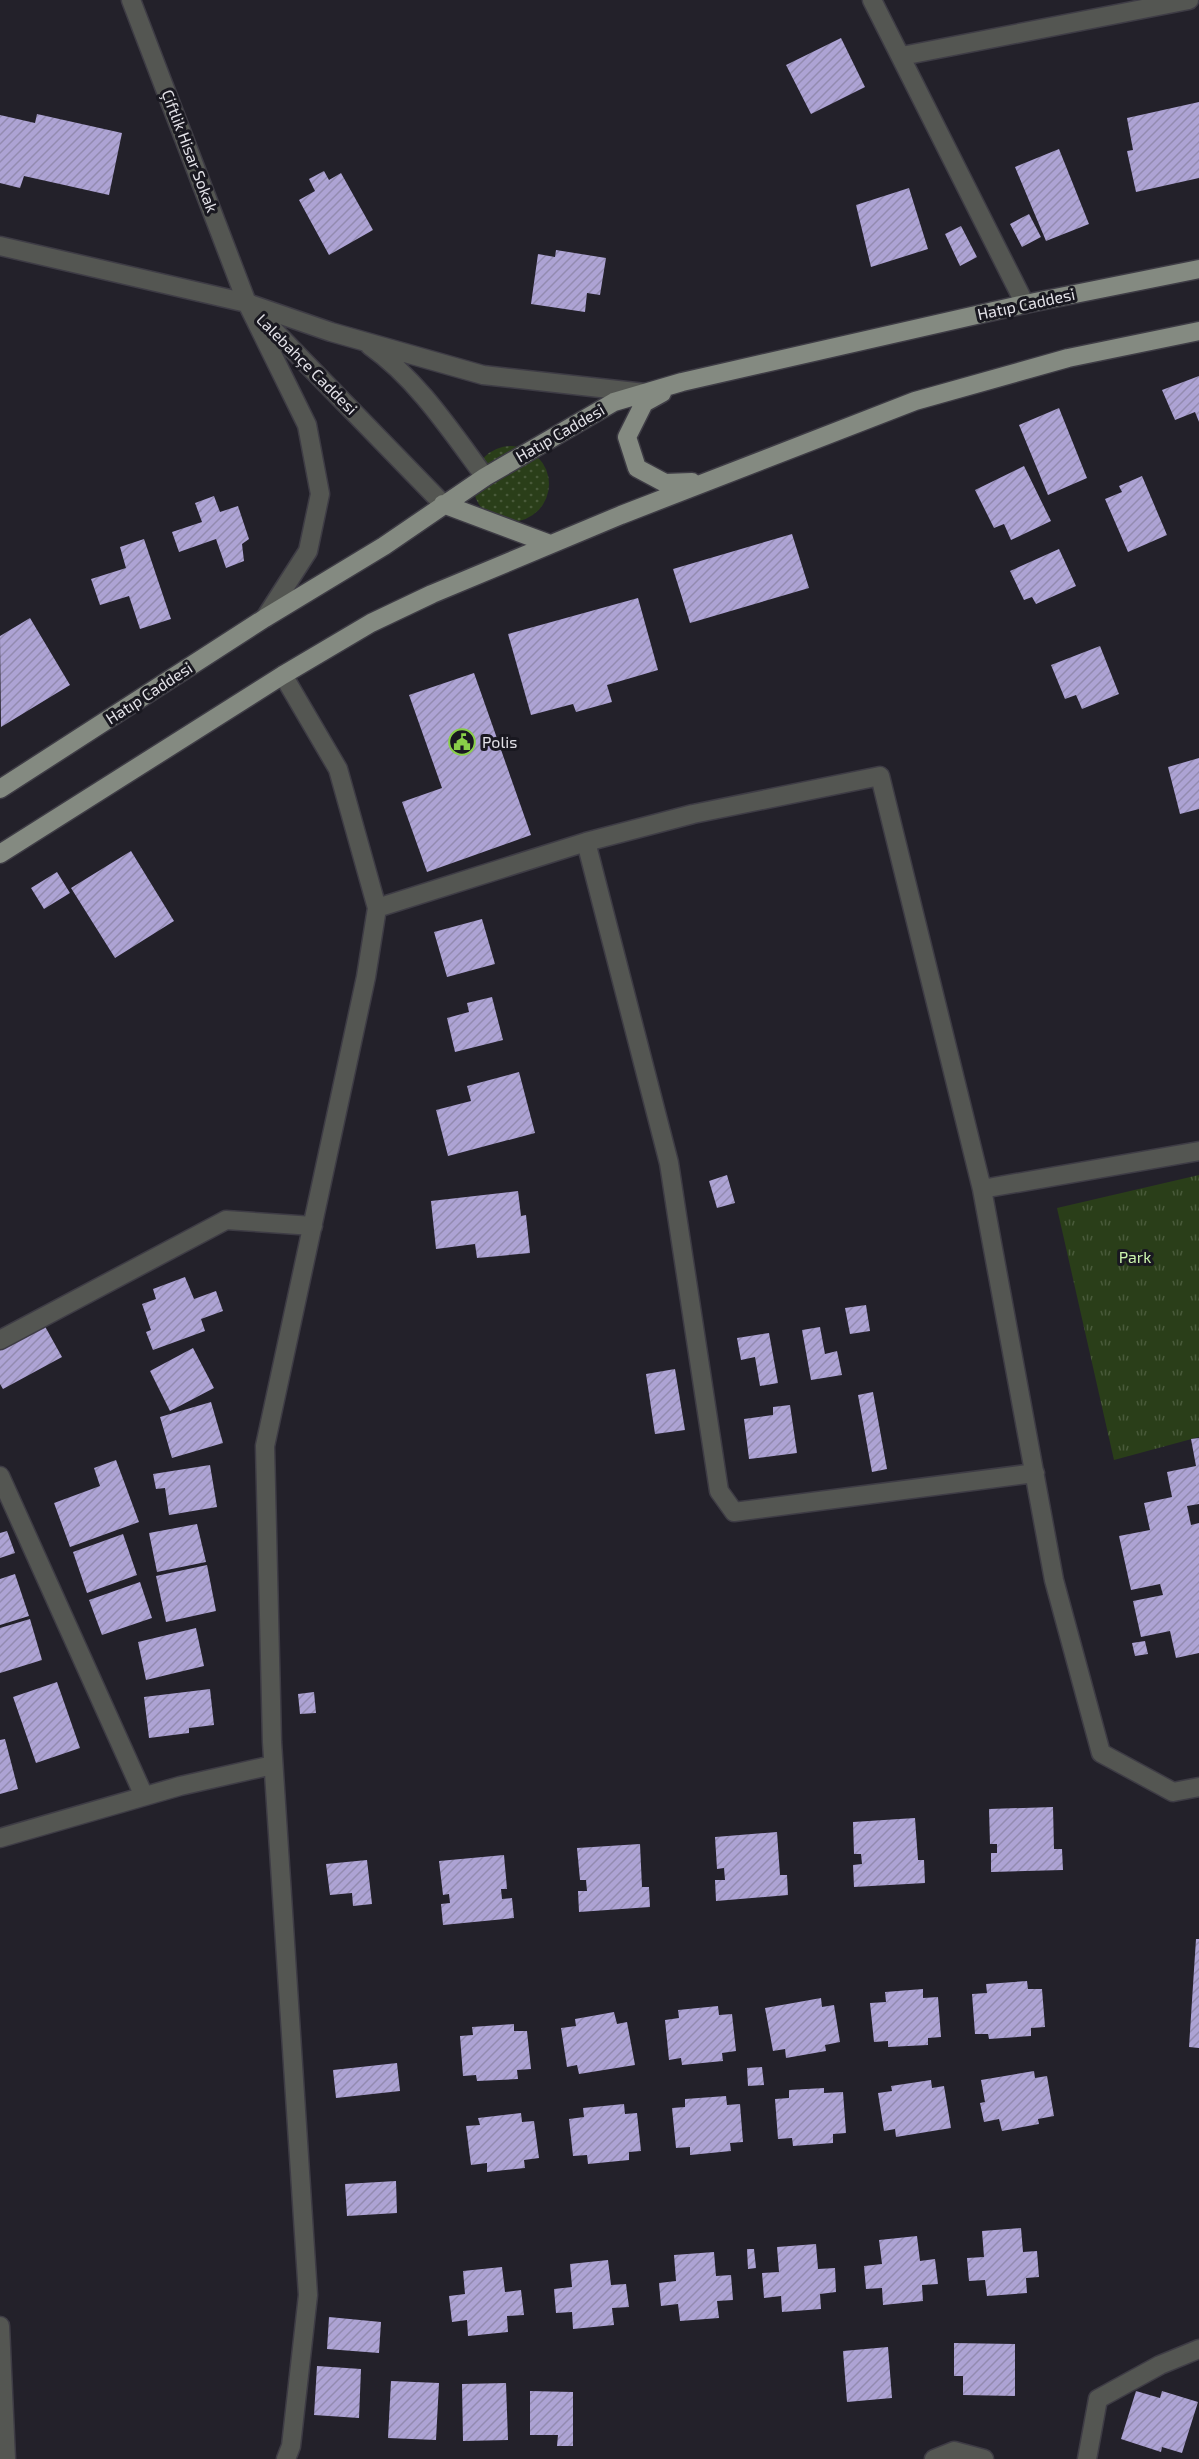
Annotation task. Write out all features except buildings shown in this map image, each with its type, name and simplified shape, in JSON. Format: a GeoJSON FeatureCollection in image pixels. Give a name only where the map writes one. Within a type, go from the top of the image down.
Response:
{"type":"FeatureCollection","features":[{"type":"Feature","properties":{"kind":"main road","name":"Hatıp Caddesi"},"geometry":{"type":"LineString","coordinates":[[1,786],[265,618],[384,546],[485,477],[614,402],[682,382],[1025,303],[1199,269]]}},
{"type":"Feature","properties":{"kind":"main road"},"geometry":{"type":"LineString","coordinates":[[0,854],[283,675],[371,623],[432,594],[550,544],[915,402],[1068,358],[1199,331]]}},
{"type":"Feature","properties":{"kind":"main road"},"geometry":{"type":"LineString","coordinates":[[682,382],[644,403],[627,437],[637,468],[665,483],[709,481]]}},
{"type":"Feature","properties":{"kind":"main road"},"geometry":{"type":"LineString","coordinates":[[443,504],[550,544]]}},
{"type":"Feature","properties":{"kind":"street","name":"Çiftlik Hisar Sokak"},"geometry":{"type":"LineString","coordinates":[[131,0],[247,303],[307,425],[320,494],[308,551],[265,618]]}},
{"type":"Feature","properties":{"kind":"street"},"geometry":{"type":"LineString","coordinates":[[872,0],[1025,303]]}},
{"type":"Feature","properties":{"kind":"street"},"geometry":{"type":"LineString","coordinates":[[902,56],[1189,0]]}},
{"type":"Feature","properties":{"kind":"street","name":"Lalebahçe Caddesi"},"geometry":{"type":"LineString","coordinates":[[0,246],[247,303],[443,504]]}},
{"type":"Feature","properties":{"kind":"street"},"geometry":{"type":"LineString","coordinates":[[247,303],[363,341],[483,375],[645,393]]}},
{"type":"Feature","properties":{"kind":"street"},"geometry":{"type":"LineString","coordinates":[[363,341],[382,355],[433,408],[485,477]]}},
{"type":"Feature","properties":{"kind":"street"},"geometry":{"type":"LineString","coordinates":[[283,675],[338,769],[377,908],[366,977],[265,1446],[273,1765],[308,2295],[291,2446],[286,2459]]}},
{"type":"Feature","properties":{"kind":"street"},"geometry":{"type":"LineString","coordinates":[[377,908],[586,842],[693,814],[880,776],[982,1189],[1054,1580],[1101,1753],[1173,1792],[1199,1788]]}},
{"type":"Feature","properties":{"kind":"street"},"geometry":{"type":"LineString","coordinates":[[586,842],[669,1162],[719,1491],[734,1512],[1035,1473]]}},
{"type":"Feature","properties":{"kind":"street"},"geometry":{"type":"LineString","coordinates":[[982,1189],[1199,1151]]}},
{"type":"Feature","properties":{"kind":"street"},"geometry":{"type":"LineString","coordinates":[[0,1340],[226,1220],[313,1226]]}},
{"type":"Feature","properties":{"kind":"street"},"geometry":{"type":"LineString","coordinates":[[0,1476],[144,1796]]}},
{"type":"Feature","properties":{"kind":"street"},"geometry":{"type":"LineString","coordinates":[[0,1838],[144,1796],[273,1765]]}},
{"type":"Feature","properties":{"kind":"street"},"geometry":{"type":"LineString","coordinates":[[0,2326],[6,2459]]}},
{"type":"Feature","properties":{"kind":"street"},"geometry":{"type":"LineString","coordinates":[[1087,2459],[1098,2399],[1160,2365],[1199,2349]]}},
{"type":"Feature","properties":{"kind":"street"},"geometry":{"type":"LineString","coordinates":[[934,2459],[954,2451],[984,2459]]}},
{"type":"Feature","properties":{"kind":"green space"},"geometry":{"type":"Polygon","coordinates":[[[519,446],[532,452],[543,463],[549,476],[547,499],[532,516],[519,522],[503,522],[490,516],[475,499],[473,476],[479,463],[496,448],[519,446]]]}},
{"type":"Feature","properties":{"kind":"green space","name":"Park"},"geometry":{"type":"Polygon","coordinates":[[[1199,1175],[1199,1437],[1114,1460],[1057,1208],[1199,1175]]]}},
{"type":"Feature","properties":{"kind":"place","name":"Polis"},"geometry":{"type":"Point","coordinates":[462,742]}}]}
